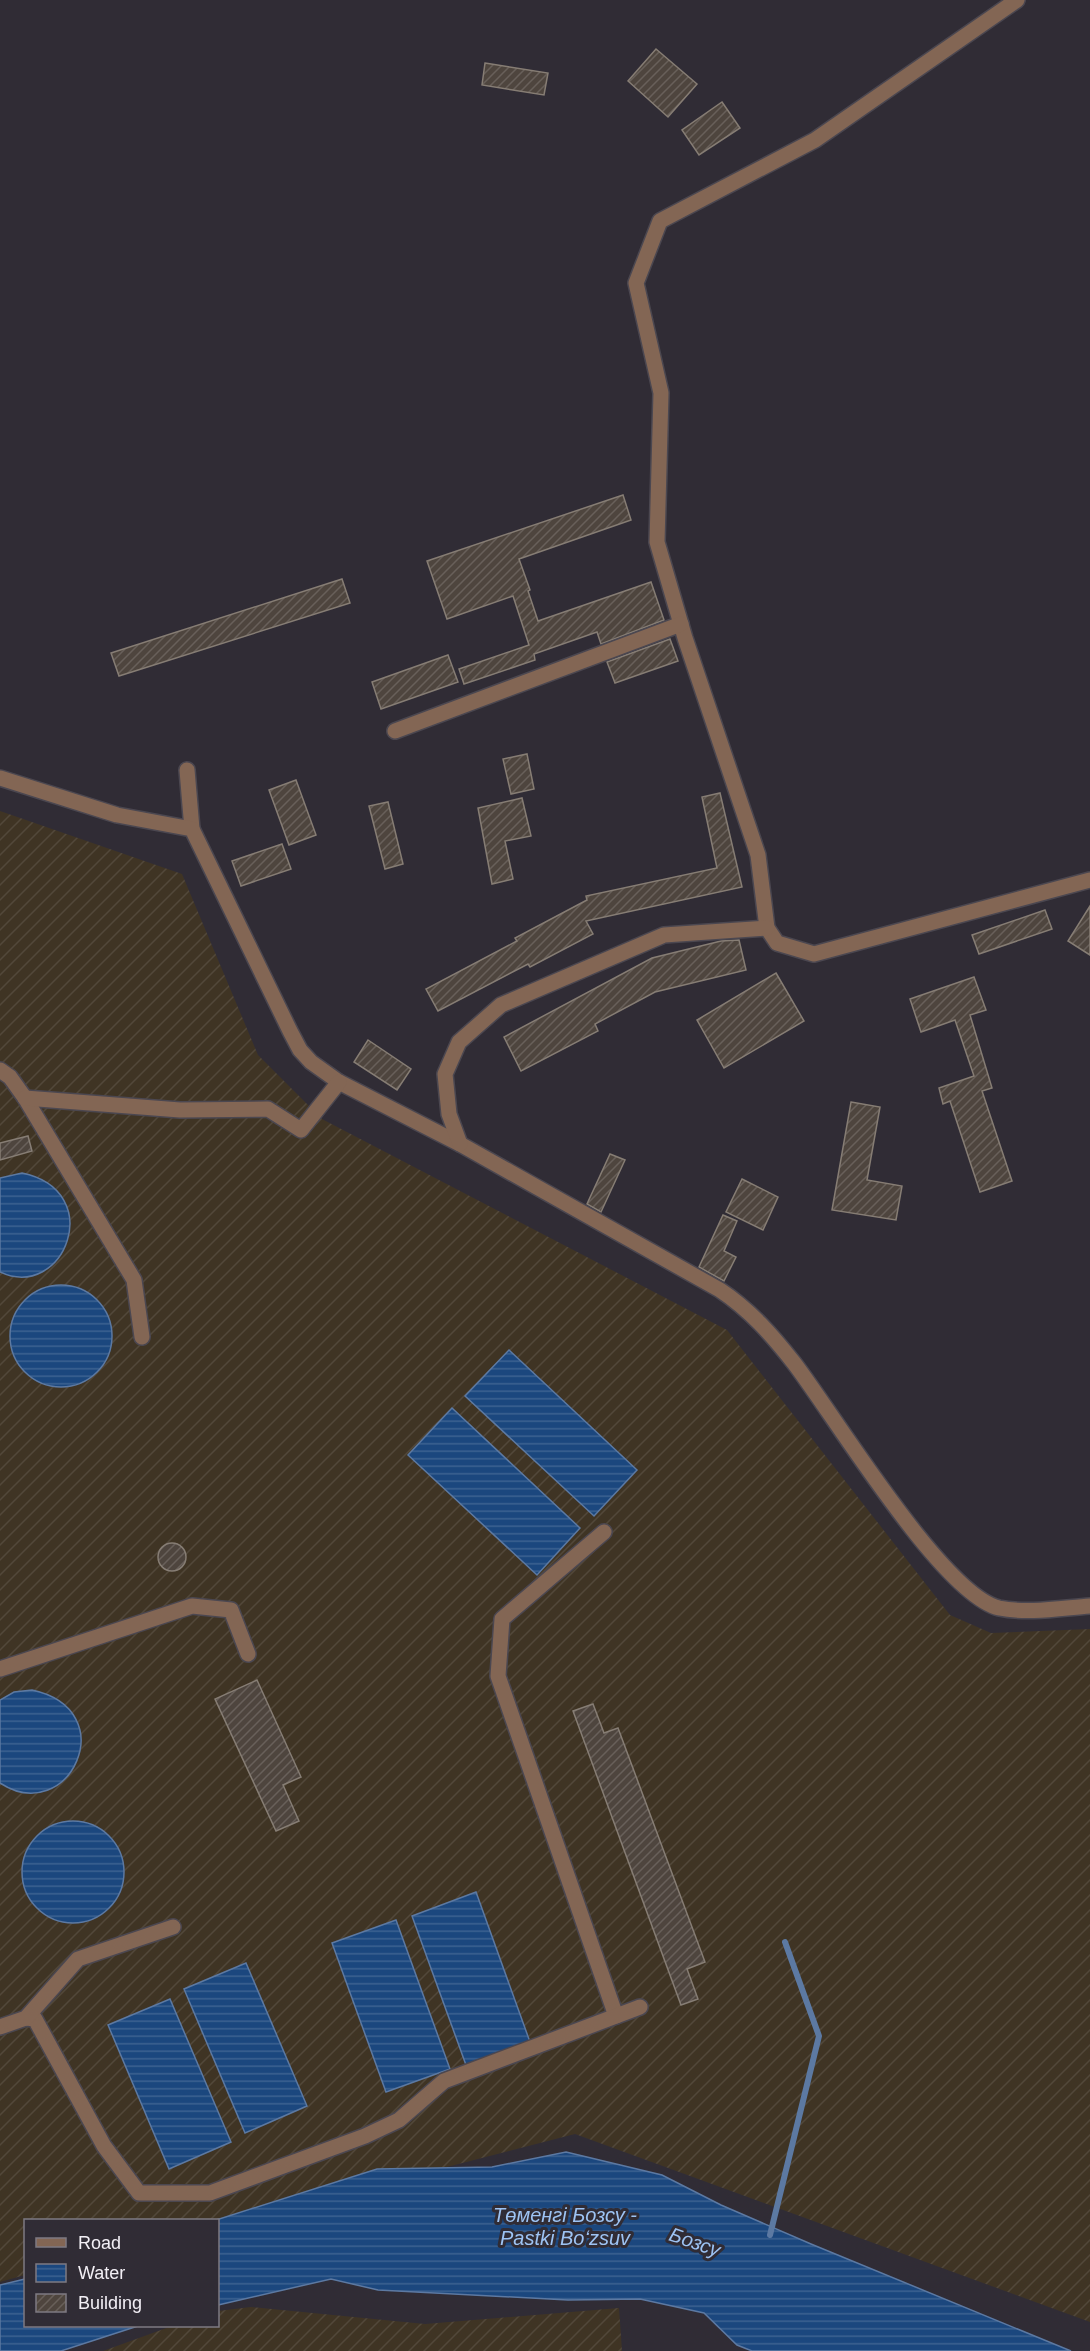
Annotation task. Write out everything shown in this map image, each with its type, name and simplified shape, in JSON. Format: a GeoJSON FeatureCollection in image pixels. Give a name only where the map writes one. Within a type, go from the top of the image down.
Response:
{"type":"FeatureCollection","features":[{"type":"Feature","properties":{"kind":"street"},"geometry":{"type":"LineString","coordinates":[[1017,0],[815,140],[660,222],[636,284],[661,393],[657,542],[681,624],[758,855],[767,928],[777,944],[814,954],[1090,880]]}},
{"type":"Feature","properties":{"kind":"street"},"geometry":{"type":"LineString","coordinates":[[395,731],[681,624]]}},
{"type":"Feature","properties":{"kind":"street"},"geometry":{"type":"LineString","coordinates":[[187,770],[192,829],[300,1050],[339,1082],[460,1144],[720,1290],[744,1306],[794,1363],[906,1521],[947,1570],[978,1598],[999,1608],[1090,1606]]}},
{"type":"Feature","properties":{"kind":"street"},"geometry":{"type":"LineString","coordinates":[[0,778],[117,815],[192,829]]}},
{"type":"Feature","properties":{"kind":"street"},"geometry":{"type":"LineString","coordinates":[[460,1144],[449,1114],[445,1074],[459,1042],[501,1005],[664,935],[767,928]]}},
{"type":"Feature","properties":{"kind":"street"},"geometry":{"type":"LineString","coordinates":[[0,1070],[10,1077],[25,1098],[135,1280],[142,1337]]}},
{"type":"Feature","properties":{"kind":"street"},"geometry":{"type":"LineString","coordinates":[[25,1098],[180,1110],[268,1109],[302,1130],[339,1082]]}},
{"type":"Feature","properties":{"kind":"street"},"geometry":{"type":"LineString","coordinates":[[604,1532],[502,1619],[498,1676],[616,2016]]}},
{"type":"Feature","properties":{"kind":"street"},"geometry":{"type":"LineString","coordinates":[[0,1669],[192,1606],[231,1610],[248,1654]]}},
{"type":"Feature","properties":{"kind":"street"},"geometry":{"type":"LineString","coordinates":[[26,2018],[78,1959],[173,1927]]}},
{"type":"Feature","properties":{"kind":"street"},"geometry":{"type":"LineString","coordinates":[[0,2026],[26,2018],[35,2019],[104,2146],[139,2193],[210,2193],[365,2136],[399,2120],[444,2081],[640,2007]]}},
{"type":"Feature","properties":{"kind":"shaded area"},"geometry":{"type":"Polygon","coordinates":[[[0,811],[182,874],[258,1055],[322,1119],[727,1330],[950,1615],[991,1633],[1090,1629],[1090,2322],[575,2134],[219,2226],[219,2219],[24,2219],[24,2275],[0,2282],[0,811]]]}},
{"type":"Feature","properties":{"kind":"shaded area"},"geometry":{"type":"Polygon","coordinates":[[[251,2307],[425,2324],[619,2308],[622,2351],[103,2351],[169,2327],[219,2327],[219,2311],[251,2307]]]}},
{"type":"Feature","properties":{"kind":"water"},"geometry":{"type":"Polygon","coordinates":[[[22,1173],[48,1184],[64,1200],[70,1220],[67,1240],[58,1259],[43,1272],[23,1277],[0,1272],[0,1178],[22,1173]]]}},
{"type":"Feature","properties":{"kind":"water"},"geometry":{"type":"Polygon","coordinates":[[[61,1285],[81,1289],[97,1300],[108,1316],[112,1336],[108,1356],[97,1372],[81,1383],[61,1387],[41,1383],[25,1372],[14,1356],[10,1336],[14,1316],[25,1300],[41,1289],[61,1285]]]}},
{"type":"Feature","properties":{"kind":"water"},"geometry":{"type":"Polygon","coordinates":[[[509,1350],[637,1470],[594,1516],[465,1396],[509,1350]]]}},
{"type":"Feature","properties":{"kind":"water"},"geometry":{"type":"Polygon","coordinates":[[[452,1408],[580,1528],[537,1575],[408,1455],[452,1408]]]}},
{"type":"Feature","properties":{"kind":"water"},"geometry":{"type":"Polygon","coordinates":[[[32,1690],[60,1702],[76,1719],[81,1740],[77,1761],[65,1779],[47,1790],[25,1793],[0,1783],[0,1700],[14,1692],[32,1690]]]}},
{"type":"Feature","properties":{"kind":"water"},"geometry":{"type":"Polygon","coordinates":[[[73,1821],[93,1825],[109,1836],[120,1852],[124,1872],[120,1892],[109,1908],[93,1919],[73,1923],[53,1919],[37,1908],[26,1892],[22,1872],[26,1852],[37,1836],[53,1825],[73,1821]]]}},
{"type":"Feature","properties":{"kind":"water"},"geometry":{"type":"Polygon","coordinates":[[[476,1892],[530,2042],[466,2065],[412,1916],[476,1892]]]}},
{"type":"Feature","properties":{"kind":"water"},"geometry":{"type":"Polygon","coordinates":[[[396,1920],[450,2069],[386,2092],[332,1943],[396,1920]]]}},
{"type":"Feature","properties":{"kind":"water"},"geometry":{"type":"Polygon","coordinates":[[[246,1963],[307,2106],[245,2133],[184,1989],[246,1963]]]}},
{"type":"Feature","properties":{"kind":"water"},"geometry":{"type":"Polygon","coordinates":[[[170,1999],[231,2142],[169,2169],[108,2025],[170,1999]]]}},
{"type":"Feature","properties":{"kind":"water","name":"Төменгі Бозсу - Pastki Boʻzsuv"},"geometry":{"type":"Polygon","coordinates":[[[566,2152],[662,2175],[721,2205],[811,2244],[1071,2351],[752,2351],[737,2345],[704,2313],[640,2299],[568,2300],[378,2290],[331,2279],[219,2305],[219,2219],[377,2169],[492,2167],[566,2152]]]}},
{"type":"Feature","properties":{"kind":"water"},"geometry":{"type":"Polygon","coordinates":[[[24,2279],[24,2327],[135,2327],[61,2351],[0,2351],[0,2285],[24,2279]]]}},
{"type":"Feature","properties":{"kind":"building"},"geometry":{"type":"Polygon","coordinates":[[[656,49],[697,84],[668,117],[628,81],[656,49]]]}},
{"type":"Feature","properties":{"kind":"building"},"geometry":{"type":"Polygon","coordinates":[[[485,63],[548,73],[544,95],[482,85],[485,63]]]}},
{"type":"Feature","properties":{"kind":"building"},"geometry":{"type":"Polygon","coordinates":[[[722,102],[740,128],[699,155],[682,130],[722,102]]]}},
{"type":"Feature","properties":{"kind":"building"},"geometry":{"type":"Polygon","coordinates":[[[623,495],[631,520],[519,559],[530,590],[528,591],[538,621],[651,582],[664,620],[601,644],[597,632],[534,654],[535,660],[464,684],[459,669],[529,645],[513,596],[447,619],[427,561],[623,495]]]}},
{"type":"Feature","properties":{"kind":"building"},"geometry":{"type":"Polygon","coordinates":[[[342,579],[350,603],[119,676],[111,653],[342,579]]]}},
{"type":"Feature","properties":{"kind":"building"},"geometry":{"type":"Polygon","coordinates":[[[670,639],[678,661],[615,683],[607,662],[670,639]]]}},
{"type":"Feature","properties":{"kind":"building"},"geometry":{"type":"Polygon","coordinates":[[[448,655],[458,682],[381,709],[372,682],[448,655]]]}},
{"type":"Feature","properties":{"kind":"building"},"geometry":{"type":"Polygon","coordinates":[[[527,754],[534,789],[511,794],[503,759],[527,754]]]}},
{"type":"Feature","properties":{"kind":"building"},"geometry":{"type":"Polygon","coordinates":[[[296,780],[316,835],[289,845],[269,790],[296,780]]]}},
{"type":"Feature","properties":{"kind":"building"},"geometry":{"type":"Polygon","coordinates":[[[720,793],[742,887],[586,921],[593,934],[530,967],[528,964],[438,1011],[426,989],[517,941],[515,938],[587,900],[586,896],[717,868],[702,797],[720,793]]]}},
{"type":"Feature","properties":{"kind":"building"},"geometry":{"type":"Polygon","coordinates":[[[522,798],[531,836],[505,841],[513,879],[492,884],[478,808],[522,798]]]}},
{"type":"Feature","properties":{"kind":"building"},"geometry":{"type":"Polygon","coordinates":[[[388,802],[403,864],[385,869],[369,806],[388,802]]]}},
{"type":"Feature","properties":{"kind":"building"},"geometry":{"type":"Polygon","coordinates":[[[282,844],[291,869],[241,886],[232,861],[282,844]]]}},
{"type":"Feature","properties":{"kind":"building"},"geometry":{"type":"Polygon","coordinates":[[[1090,906],[1090,955],[1068,941],[1090,906]]]}},
{"type":"Feature","properties":{"kind":"building"},"geometry":{"type":"Polygon","coordinates":[[[1045,910],[1052,929],[979,954],[972,935],[1045,910]]]}},
{"type":"Feature","properties":{"kind":"building"},"geometry":{"type":"Polygon","coordinates":[[[739,940],[746,970],[655,992],[595,1024],[598,1031],[521,1071],[504,1037],[652,958],[721,941],[739,940]]]}},
{"type":"Feature","properties":{"kind":"building"},"geometry":{"type":"Polygon","coordinates":[[[776,973],[804,1021],[724,1068],[697,1020],[776,973]]]}},
{"type":"Feature","properties":{"kind":"building"},"geometry":{"type":"Polygon","coordinates":[[[974,977],[986,1010],[970,1015],[992,1088],[982,1091],[1012,1181],[980,1192],[950,1101],[943,1104],[939,1088],[974,1076],[955,1020],[921,1032],[910,999],[974,977]]]}},
{"type":"Feature","properties":{"kind":"building"},"geometry":{"type":"Polygon","coordinates":[[[368,1040],[411,1069],[397,1090],[354,1062],[368,1040]]]}},
{"type":"Feature","properties":{"kind":"building"},"geometry":{"type":"Polygon","coordinates":[[[851,1102],[880,1107],[867,1180],[902,1186],[896,1220],[832,1210],[851,1102]]]}},
{"type":"Feature","properties":{"kind":"building"},"geometry":{"type":"Polygon","coordinates":[[[28,1136],[32,1151],[0,1160],[0,1143],[28,1136]]]}},
{"type":"Feature","properties":{"kind":"building"},"geometry":{"type":"Polygon","coordinates":[[[610,1154],[625,1160],[601,1212],[587,1204],[610,1154]]]}},
{"type":"Feature","properties":{"kind":"building"},"geometry":{"type":"Polygon","coordinates":[[[742,1179],[778,1197],[763,1230],[726,1212],[742,1179]]]}},
{"type":"Feature","properties":{"kind":"building"},"geometry":{"type":"Polygon","coordinates":[[[723,1215],[737,1221],[724,1251],[736,1257],[724,1281],[699,1267],[723,1215]]]}},
{"type":"Feature","properties":{"kind":"building"},"geometry":{"type":"Polygon","coordinates":[[[172,1543],[182,1547],[186,1557],[182,1567],[172,1571],[162,1567],[158,1557],[162,1547],[172,1543]]]}},
{"type":"Feature","properties":{"kind":"building"},"geometry":{"type":"Polygon","coordinates":[[[257,1680],[301,1777],[283,1785],[299,1821],[276,1831],[215,1699],[257,1680]]]}},
{"type":"Feature","properties":{"kind":"building"},"geometry":{"type":"Polygon","coordinates":[[[593,1704],[604,1733],[618,1728],[705,1962],[687,1969],[698,1999],[681,2005],[573,1711],[593,1704]]]}},
{"type":"Feature","properties":{"kind":"waterway"},"geometry":{"type":"LineString","coordinates":[[770,2235],[819,2036],[785,1942]]}},
{"type":"Feature","properties":{"kind":"water label","name":"Бозсу"},"geometry":{"type":"Point","coordinates":[695,2242]}}]}
